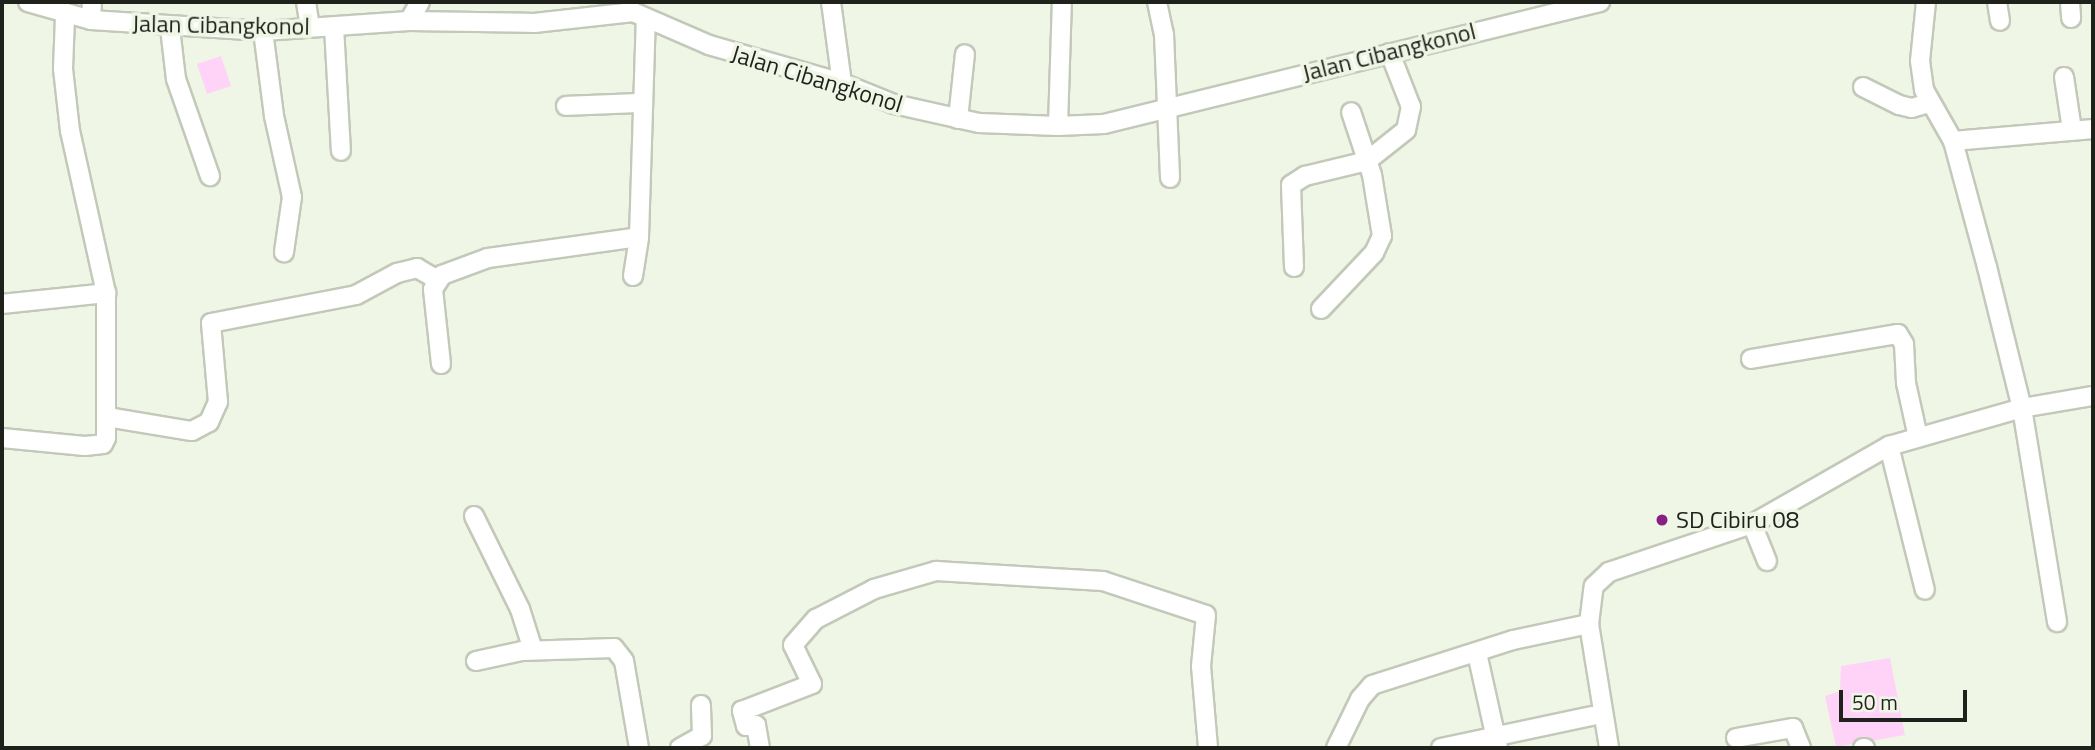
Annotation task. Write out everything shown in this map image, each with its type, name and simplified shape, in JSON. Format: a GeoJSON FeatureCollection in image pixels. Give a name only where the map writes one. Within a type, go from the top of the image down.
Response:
{"type":"FeatureCollection","features":[{"type":"Feature","properties":{"kind":"street","name":"Jalan Cibangkonol"},"geometry":{"type":"LineString","coordinates":[[28,2],[65,16],[92,11],[170,27],[263,31],[410,21],[534,23],[636,11],[709,45],[842,83],[894,104],[958,119],[1058,126],[1104,124],[1167,105],[1390,53],[1544,7],[1600,2]]}},
{"type":"Feature","properties":{"kind":"street"},"geometry":{"type":"LineString","coordinates":[[306,2],[310,27]]}},
{"type":"Feature","properties":{"kind":"street"},"geometry":{"type":"LineString","coordinates":[[410,21],[420,2]]}},
{"type":"Feature","properties":{"kind":"street"},"geometry":{"type":"LineString","coordinates":[[831,2],[842,83]]}},
{"type":"Feature","properties":{"kind":"street"},"geometry":{"type":"LineString","coordinates":[[1058,126],[1062,2]]}},
{"type":"Feature","properties":{"kind":"street"},"geometry":{"type":"LineString","coordinates":[[1157,2],[1164,34],[1170,178]]}},
{"type":"Feature","properties":{"kind":"street"},"geometry":{"type":"LineString","coordinates":[[1926,2],[1920,61],[1928,103],[1953,141],[2022,408],[2057,622]]}},
{"type":"Feature","properties":{"kind":"street"},"geometry":{"type":"LineString","coordinates":[[1997,2],[2000,21]]}},
{"type":"Feature","properties":{"kind":"street"},"geometry":{"type":"LineString","coordinates":[[634,276],[639,237],[642,103],[636,11]]}},
{"type":"Feature","properties":{"kind":"street"},"geometry":{"type":"LineString","coordinates":[[2,438],[96,446],[106,438],[106,293],[70,131],[63,69],[65,16]]}},
{"type":"Feature","properties":{"kind":"street"},"geometry":{"type":"LineString","coordinates":[[170,27],[176,79],[210,176]]}},
{"type":"Feature","properties":{"kind":"street"},"geometry":{"type":"LineString","coordinates":[[334,27],[341,151]]}},
{"type":"Feature","properties":{"kind":"street"},"geometry":{"type":"LineString","coordinates":[[263,31],[274,116],[292,197],[284,252]]}},
{"type":"Feature","properties":{"kind":"street"},"geometry":{"type":"LineString","coordinates":[[1294,267],[1291,185],[1305,176],[1367,161],[1406,130],[1411,118],[1407,91],[1390,53]]}},
{"type":"Feature","properties":{"kind":"street"},"geometry":{"type":"LineString","coordinates":[[958,119],[965,54]]}},
{"type":"Feature","properties":{"kind":"street"},"geometry":{"type":"LineString","coordinates":[[2064,77],[2072,130]]}},
{"type":"Feature","properties":{"kind":"street"},"geometry":{"type":"LineString","coordinates":[[1863,87],[1899,105],[1912,108],[1928,103]]}},
{"type":"Feature","properties":{"kind":"street"},"geometry":{"type":"LineString","coordinates":[[566,106],[642,103]]}},
{"type":"Feature","properties":{"kind":"street"},"geometry":{"type":"LineString","coordinates":[[1321,309],[1374,253],[1382,236],[1367,161],[1351,112]]}},
{"type":"Feature","properties":{"kind":"street"},"geometry":{"type":"LineString","coordinates":[[1953,141],[2093,129]]}},
{"type":"Feature","properties":{"kind":"street"},"geometry":{"type":"LineString","coordinates":[[442,364],[433,289],[438,280],[450,270],[488,258],[639,237]]}},
{"type":"Feature","properties":{"kind":"street"},"geometry":{"type":"LineString","coordinates":[[107,416],[192,431],[209,422],[218,402],[212,323],[356,295],[397,273],[417,268],[438,280]]}},
{"type":"Feature","properties":{"kind":"street"},"geometry":{"type":"LineString","coordinates":[[2,304],[62,301],[106,293]]}},
{"type":"Feature","properties":{"kind":"street"},"geometry":{"type":"LineString","coordinates":[[1751,359],[1898,334],[1904,344],[1906,383],[1918,437]]}},
{"type":"Feature","properties":{"kind":"street"},"geometry":{"type":"LineString","coordinates":[[1609,748],[1589,624],[1594,586],[1609,572],[1752,524],[1889,446],[2022,408],[2093,396]]}},
{"type":"Feature","properties":{"kind":"street"},"geometry":{"type":"LineString","coordinates":[[1889,446],[1925,590]]}},
{"type":"Feature","properties":{"kind":"street"},"geometry":{"type":"LineString","coordinates":[[474,516],[520,608],[533,650]]}},
{"type":"Feature","properties":{"kind":"street"},"geometry":{"type":"LineString","coordinates":[[1752,524],[1767,561]]}},
{"type":"Feature","properties":{"kind":"street"},"geometry":{"type":"LineString","coordinates":[[760,748],[756,725],[746,726],[742,711],[812,684],[793,645],[816,619],[874,589],[936,571],[1103,581],[1206,615],[1200,666],[1209,748]]}},
{"type":"Feature","properties":{"kind":"street"},"geometry":{"type":"LineString","coordinates":[[1336,748],[1372,685],[1476,653],[1589,624]]}},
{"type":"Feature","properties":{"kind":"street"},"geometry":{"type":"LineString","coordinates":[[476,661],[533,650],[614,648],[624,661],[639,748]]}},
{"type":"Feature","properties":{"kind":"street"},"geometry":{"type":"LineString","coordinates":[[1476,653],[1496,741]]}},
{"type":"Feature","properties":{"kind":"street"},"geometry":{"type":"LineString","coordinates":[[680,748],[702,736],[701,705]]}},
{"type":"Feature","properties":{"kind":"street"},"geometry":{"type":"LineString","coordinates":[[1441,748],[1496,741],[1592,716]]}},
{"type":"Feature","properties":{"kind":"street"},"geometry":{"type":"LineString","coordinates":[[1736,738],[1793,728],[1801,748]]}},
{"type":"Feature","properties":{"kind":"shaded area"},"geometry":{"type":"Polygon","coordinates":[[[221,56],[231,86],[207,94],[197,64],[221,56]]]}},
{"type":"Feature","properties":{"kind":"shaded area"},"geometry":{"type":"Polygon","coordinates":[[[1890,658],[1905,735],[1836,747],[1825,696],[1840,691],[1841,666],[1890,658]]]}},
{"type":"Feature","properties":{"kind":"place","name":"SD Cibiru 08"},"geometry":{"type":"Point","coordinates":[1662,520]}}]}
